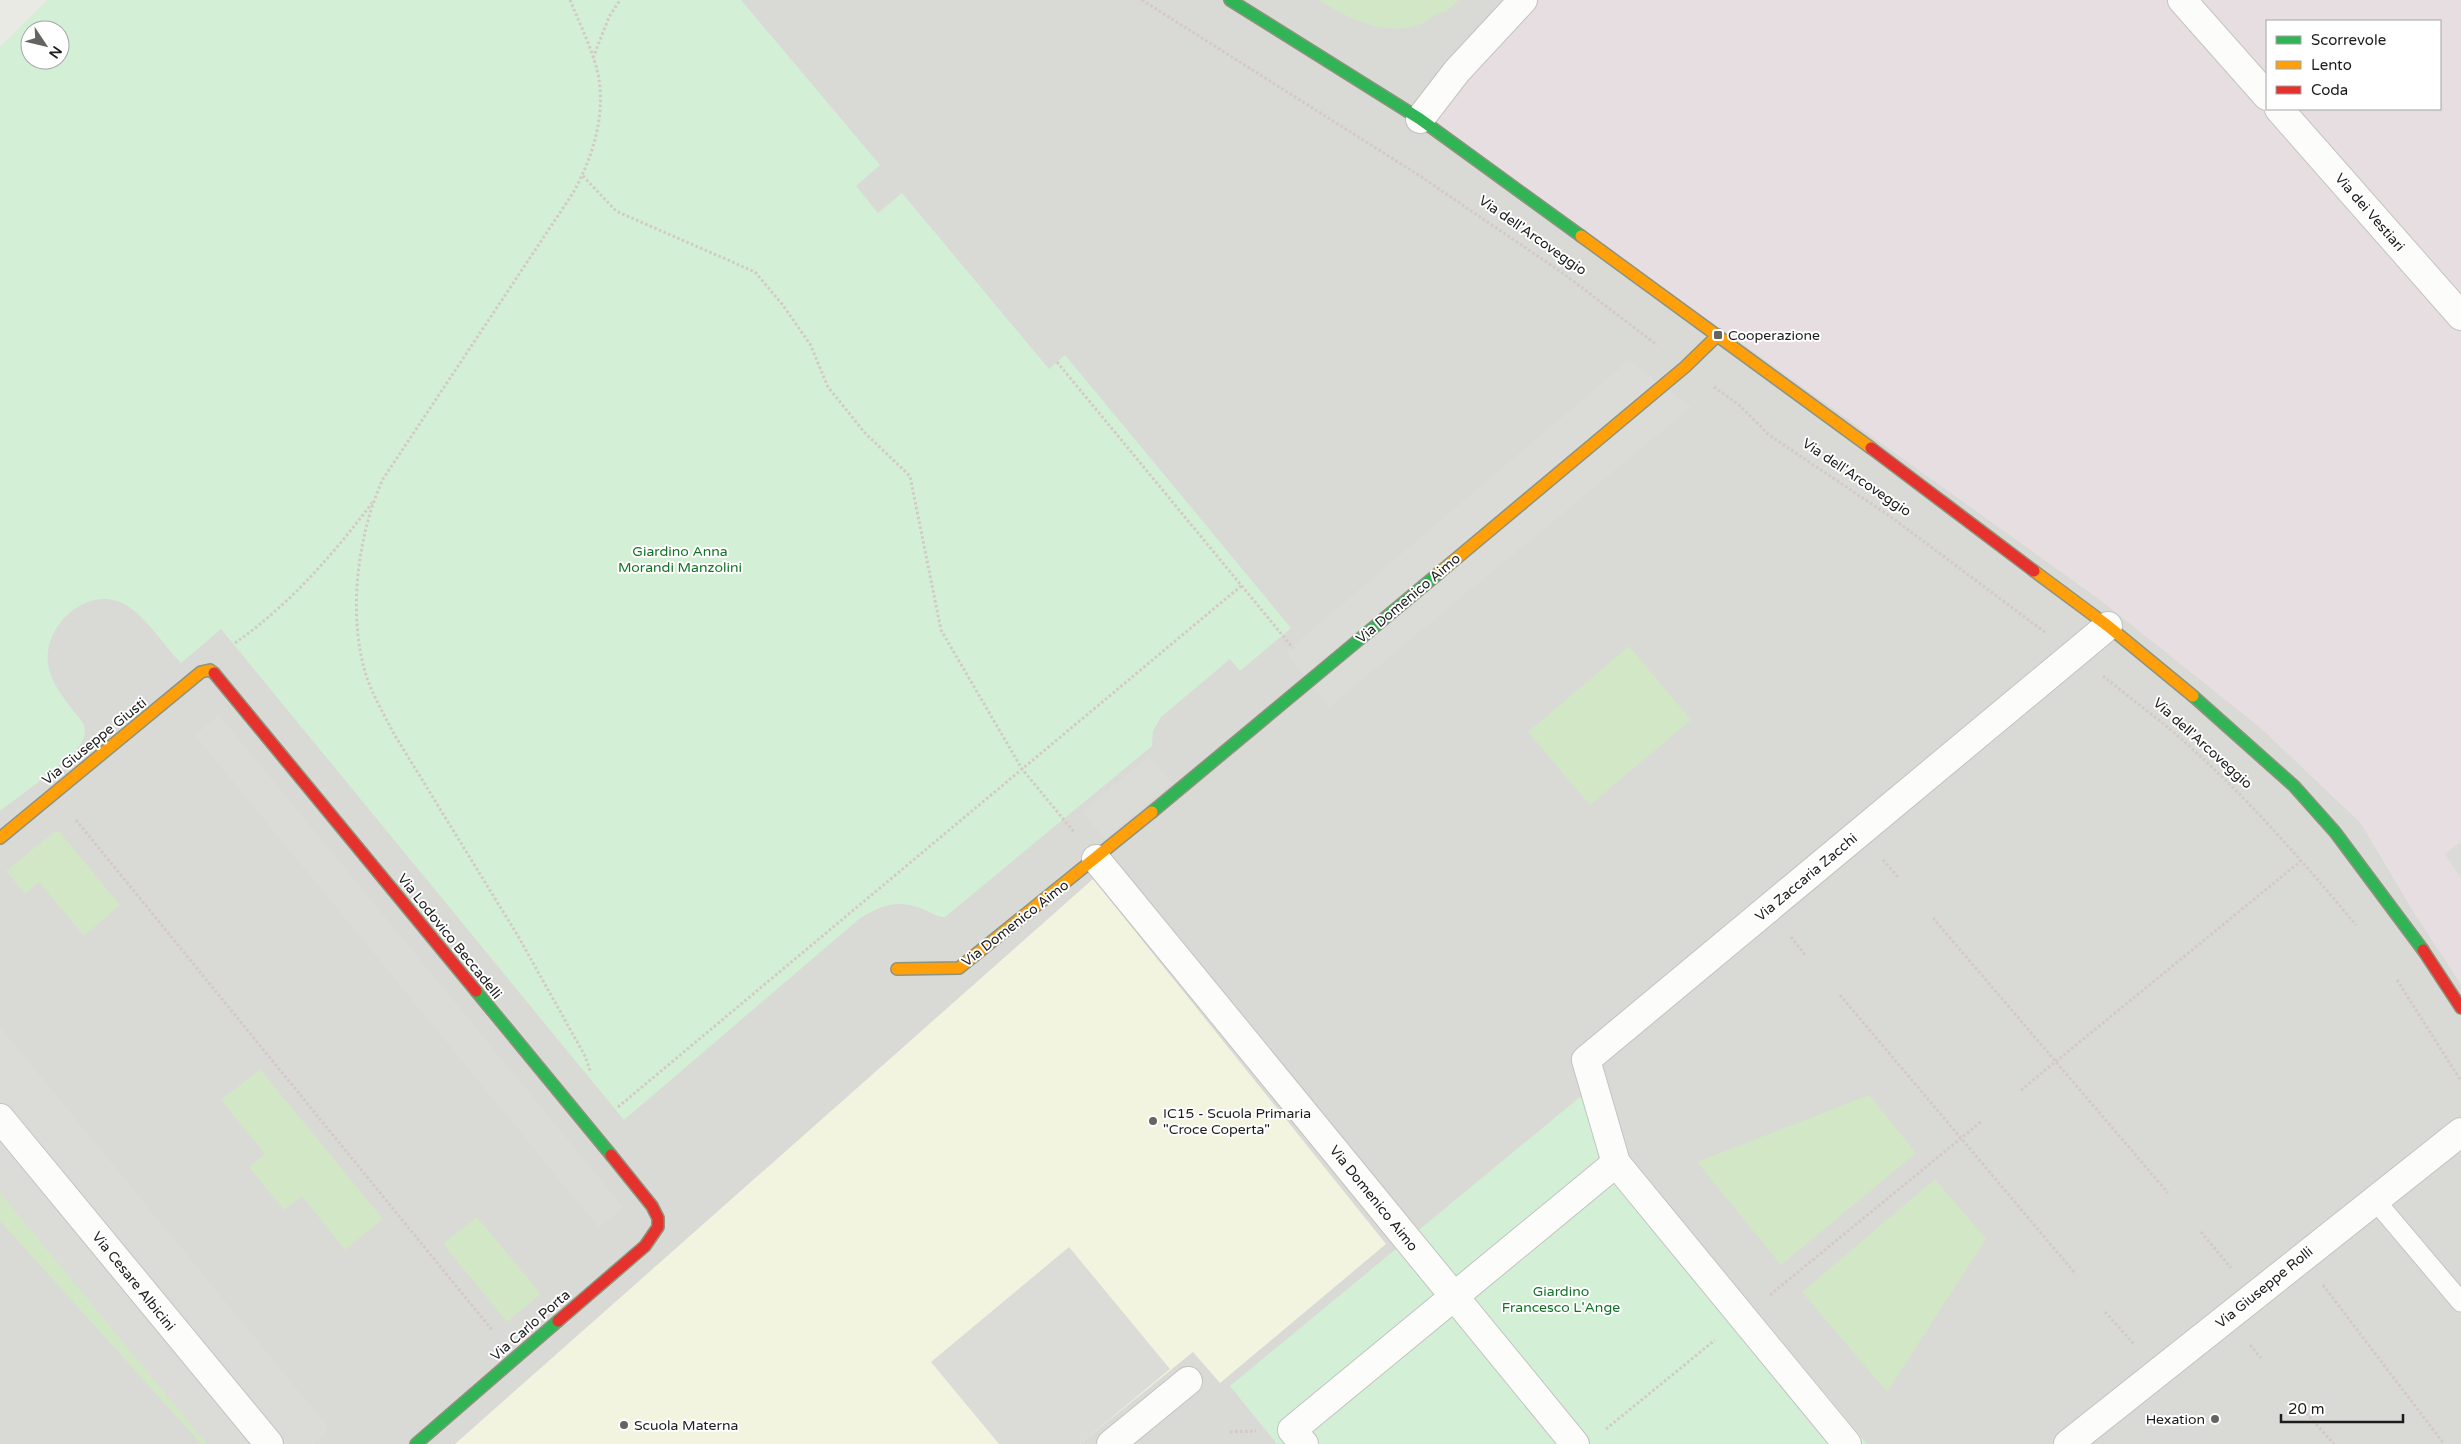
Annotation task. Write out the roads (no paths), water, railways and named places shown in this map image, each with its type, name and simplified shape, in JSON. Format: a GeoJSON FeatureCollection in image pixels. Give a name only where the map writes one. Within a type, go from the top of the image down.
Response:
{"type":"FeatureCollection","features":[{"type":"Feature","properties":{"kind":"street","name":"Via dell'Arcoveggio"},"geometry":{"type":"LineString","coordinates":[[1230,0],[1420,119],[1718,335],[2108,626],[2209,709],[2294,786],[2341,840],[2427,956],[2461,1008]]}},
{"type":"Feature","properties":{"kind":"street"},"geometry":{"type":"LineString","coordinates":[[1420,119],[1457,71],[1523,0]]}},
{"type":"Feature","properties":{"kind":"street"},"geometry":{"type":"LineString","coordinates":[[2182,0],[2266,95]]}},
{"type":"Feature","properties":{"kind":"street","name":"Via dei Vestiari"},"geometry":{"type":"LineString","coordinates":[[2280,110],[2461,316]]}},
{"type":"Feature","properties":{"kind":"street","name":"Via Domenico Aimo"},"geometry":{"type":"LineString","coordinates":[[897,969],[959,968],[1096,859],[1316,676],[1685,367],[1718,335]]}},
{"type":"Feature","properties":{"kind":"street","name":"Via Zaccaria Zacchi"},"geometry":{"type":"LineString","coordinates":[[1616,1163],[1586,1060],[2108,626]]}},
{"type":"Feature","properties":{"kind":"street","name":"Via Giuseppe Giusti"},"geometry":{"type":"LineString","coordinates":[[0,838],[202,672],[210,670]]}},
{"type":"Feature","properties":{"kind":"street","name":"Via Lodovico Beccadelli"},"geometry":{"type":"LineString","coordinates":[[210,670],[222,682],[590,1129],[659,1215],[660,1225]]}},
{"type":"Feature","properties":{"kind":"street","name":"Via Domenico Aimo"},"geometry":{"type":"LineString","coordinates":[[1096,859],[1575,1444]]}},
{"type":"Feature","properties":{"kind":"street","name":"Via Cesare Albicini"},"geometry":{"type":"LineString","coordinates":[[0,1118],[268,1444]]}},
{"type":"Feature","properties":{"kind":"street","name":"Via Giuseppe Rolli"},"geometry":{"type":"LineString","coordinates":[[2068,1444],[2374,1199],[2461,1132]]}},
{"type":"Feature","properties":{"kind":"street"},"geometry":{"type":"LineString","coordinates":[[1304,1444],[1292,1430],[1616,1163],[1847,1444]]}},
{"type":"Feature","properties":{"kind":"street","name":"Via Carlo Porta"},"geometry":{"type":"LineString","coordinates":[[416,1444],[645,1246],[655,1235],[660,1225]]}},
{"type":"Feature","properties":{"kind":"street"},"geometry":{"type":"LineString","coordinates":[[1111,1444],[1188,1381]]}},
{"type":"Feature","properties":{"kind":"lane"},"geometry":{"type":"LineString","coordinates":[[2374,1199],[2461,1302]]}},
{"type":"Feature","properties":{"kind":"place","name":"Cooperazione"},"geometry":{"type":"Point","coordinates":[1718,335]}},
{"type":"Feature","properties":{"kind":"place","name":"IC15 - Scuola Primaria \"Croce Coperta\""},"geometry":{"type":"Point","coordinates":[1153,1121]}},
{"type":"Feature","properties":{"kind":"place","name":"Hexation"},"geometry":{"type":"Point","coordinates":[2215,1419]}},
{"type":"Feature","properties":{"kind":"place","name":"Scuola Materna"},"geometry":{"type":"Point","coordinates":[624,1425]}},
{"type":"Feature","properties":{"kind":"park label","name":"Giardino Anna Morandi Manzolini"},"geometry":{"type":"Point","coordinates":[680,560]}},
{"type":"Feature","properties":{"kind":"park label","name":"Giardino Francesco L'Ange"},"geometry":{"type":"Point","coordinates":[1561,1299]}}]}
